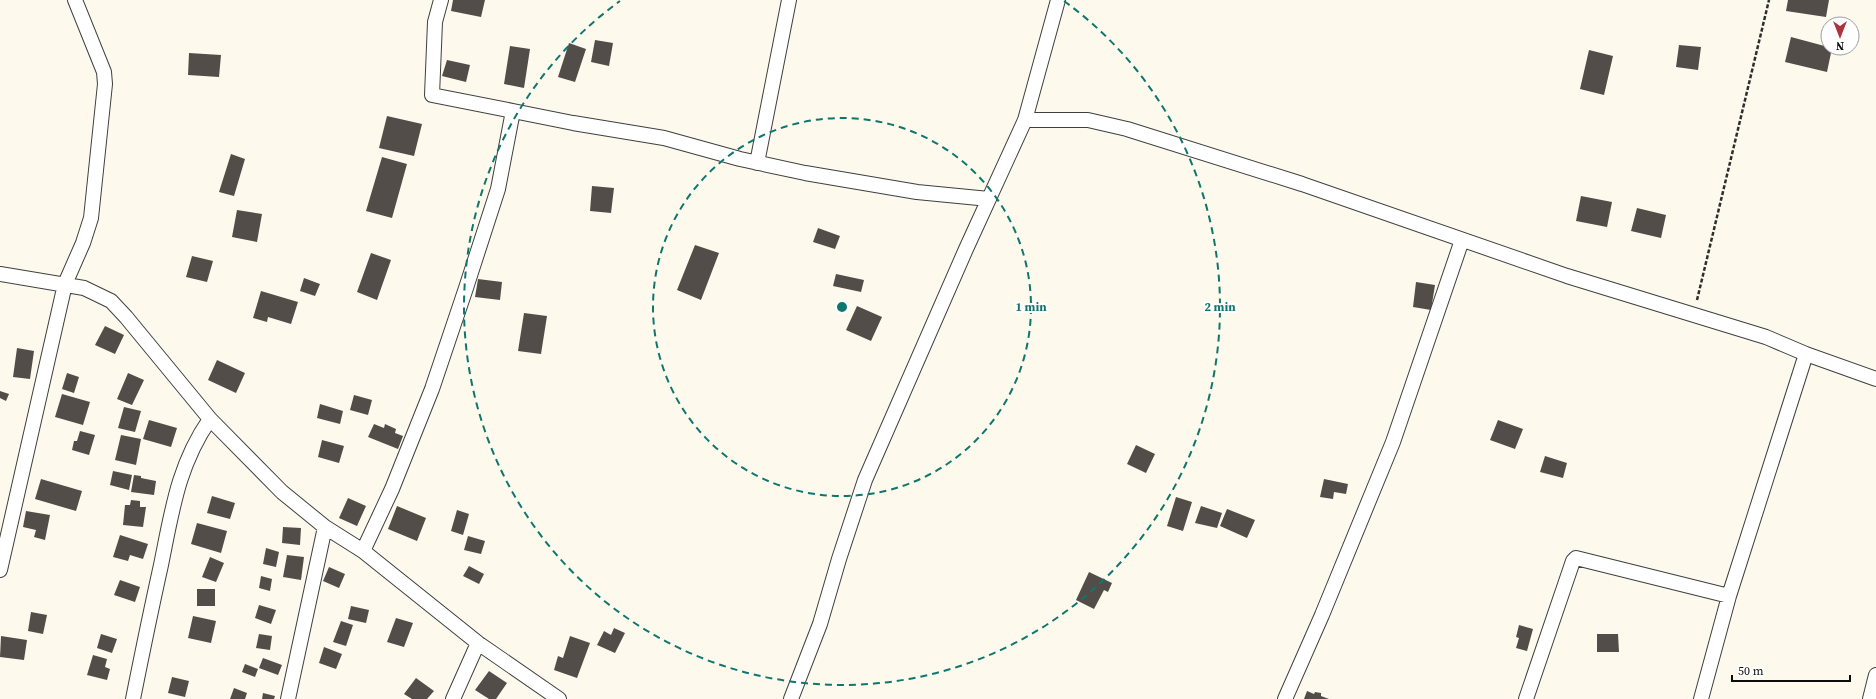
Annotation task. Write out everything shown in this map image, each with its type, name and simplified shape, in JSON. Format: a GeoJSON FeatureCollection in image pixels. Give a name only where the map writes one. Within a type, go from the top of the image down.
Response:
{"type":"FeatureCollection","features":[{"type":"Feature","properties":{"kind":"street"},"geometry":{"type":"LineString","coordinates":[[0,570],[65,284],[83,243],[91,218],[105,84],[102,64],[75,0]]}},
{"type":"Feature","properties":{"kind":"street"},"geometry":{"type":"LineString","coordinates":[[441,0],[435,22],[432,95],[573,123],[664,138],[757,163],[805,174],[917,192],[989,199]]}},
{"type":"Feature","properties":{"kind":"street"},"geometry":{"type":"LineString","coordinates":[[757,163],[789,0]]}},
{"type":"Feature","properties":{"kind":"street"},"geometry":{"type":"LineString","coordinates":[[791,699],[820,624],[839,559],[865,480],[1025,120],[1058,0]]}},
{"type":"Feature","properties":{"kind":"street"},"geometry":{"type":"LineString","coordinates":[[363,551],[392,489],[432,389],[498,189],[513,110]]}},
{"type":"Feature","properties":{"kind":"street"},"geometry":{"type":"LineString","coordinates":[[1025,120],[1088,120],[1126,129],[1302,184],[1567,276],[1766,337],[1806,354],[1876,379]]}},
{"type":"Feature","properties":{"kind":"street"},"geometry":{"type":"LineString","coordinates":[[1285,699],[1393,442],[1462,240]]}},
{"type":"Feature","properties":{"kind":"street"},"geometry":{"type":"LineString","coordinates":[[0,274],[84,288],[111,301],[126,317],[210,419],[282,492],[325,527],[363,551],[478,643],[558,699]]}},
{"type":"Feature","properties":{"kind":"street"},"geometry":{"type":"LineString","coordinates":[[1701,699],[1730,596],[1806,354]]}},
{"type":"Feature","properties":{"kind":"street"},"geometry":{"type":"LineString","coordinates":[[133,699],[175,499],[184,466],[198,436],[210,419]]}},
{"type":"Feature","properties":{"kind":"street"},"geometry":{"type":"LineString","coordinates":[[288,699],[325,527]]}},
{"type":"Feature","properties":{"kind":"street"},"geometry":{"type":"LineString","coordinates":[[1526,699],[1562,589],[1572,561],[1576,558],[1730,596]]}},
{"type":"Feature","properties":{"kind":"street"},"geometry":{"type":"LineString","coordinates":[[453,699],[456,689],[478,643]]}},
{"type":"Feature","properties":{"kind":"street"},"geometry":{"type":"LineString","coordinates":[[1870,699],[1876,675]]}},
{"type":"Feature","properties":{"kind":"path"},"geometry":{"type":"LineString","coordinates":[[1694,314],[1769,0]]}},
{"type":"Feature","properties":{"kind":"building"},"geometry":{"type":"Polygon","coordinates":[[[453,0],[485,0],[481,17],[451,11],[453,0]]]}},
{"type":"Feature","properties":{"kind":"building"},"geometry":{"type":"Polygon","coordinates":[[[1788,0],[1829,0],[1826,16],[1786,11],[1788,0]]]}},
{"type":"Feature","properties":{"kind":"building"},"geometry":{"type":"Polygon","coordinates":[[[1791,37],[1820,45],[1820,56],[1830,56],[1827,72],[1785,62],[1791,37]]]}},
{"type":"Feature","properties":{"kind":"building"},"geometry":{"type":"Polygon","coordinates":[[[595,40],[613,43],[609,66],[591,62],[595,40]]]}},
{"type":"Feature","properties":{"kind":"building"},"geometry":{"type":"Polygon","coordinates":[[[569,43],[586,49],[575,82],[558,77],[569,43]]]}},
{"type":"Feature","properties":{"kind":"building"},"geometry":{"type":"Polygon","coordinates":[[[1679,45],[1701,47],[1698,70],[1676,67],[1679,45]]]}},
{"type":"Feature","properties":{"kind":"building"},"geometry":{"type":"Polygon","coordinates":[[[510,46],[530,49],[524,88],[504,84],[510,46]]]}},
{"type":"Feature","properties":{"kind":"building"},"geometry":{"type":"Polygon","coordinates":[[[1589,50],[1613,56],[1604,95],[1580,89],[1589,50]]]}},
{"type":"Feature","properties":{"kind":"building"},"geometry":{"type":"Polygon","coordinates":[[[189,53],[221,55],[219,77],[188,75],[189,53]]]}},
{"type":"Feature","properties":{"kind":"building"},"geometry":{"type":"Polygon","coordinates":[[[447,60],[470,65],[466,82],[442,76],[447,60]]]}},
{"type":"Feature","properties":{"kind":"building"},"geometry":{"type":"Polygon","coordinates":[[[387,116],[422,124],[414,156],[379,148],[387,116]]]}},
{"type":"Feature","properties":{"kind":"building"},"geometry":{"type":"Polygon","coordinates":[[[231,154],[245,159],[234,196],[219,192],[231,154]]]}},
{"type":"Feature","properties":{"kind":"building"},"geometry":{"type":"Polygon","coordinates":[[[382,157],[407,164],[392,218],[366,211],[382,157]]]}},
{"type":"Feature","properties":{"kind":"building"},"geometry":{"type":"Polygon","coordinates":[[[592,186],[614,188],[611,213],[590,211],[592,186]]]}},
{"type":"Feature","properties":{"kind":"building"},"geometry":{"type":"Polygon","coordinates":[[[1581,196],[1612,202],[1607,227],[1576,221],[1581,196]]]}},
{"type":"Feature","properties":{"kind":"building"},"geometry":{"type":"Polygon","coordinates":[[[1637,208],[1666,215],[1661,238],[1631,231],[1637,208]]]}},
{"type":"Feature","properties":{"kind":"building"},"geometry":{"type":"Polygon","coordinates":[[[237,210],[262,214],[257,242],[232,237],[237,210]]]}},
{"type":"Feature","properties":{"kind":"building"},"geometry":{"type":"Polygon","coordinates":[[[818,228],[840,236],[835,249],[813,242],[818,228]]]}},
{"type":"Feature","properties":{"kind":"building"},"geometry":{"type":"Polygon","coordinates":[[[695,245],[719,253],[701,300],[677,290],[695,245]]]}},
{"type":"Feature","properties":{"kind":"building"},"geometry":{"type":"Polygon","coordinates":[[[371,253],[391,260],[377,300],[357,292],[371,253]]]}},
{"type":"Feature","properties":{"kind":"building"},"geometry":{"type":"Polygon","coordinates":[[[192,256],[213,261],[207,282],[186,277],[192,256]]]}},
{"type":"Feature","properties":{"kind":"building"},"geometry":{"type":"Polygon","coordinates":[[[836,274],[864,280],[861,292],[833,286],[836,274]]]}},
{"type":"Feature","properties":{"kind":"building"},"geometry":{"type":"Polygon","coordinates":[[[304,278],[320,284],[315,296],[300,291],[304,278]]]}},
{"type":"Feature","properties":{"kind":"building"},"geometry":{"type":"Polygon","coordinates":[[[478,279],[502,282],[500,300],[475,297],[478,279]]]}},
{"type":"Feature","properties":{"kind":"building"},"geometry":{"type":"Polygon","coordinates":[[[1416,282],[1435,285],[1431,310],[1413,307],[1416,282]]]}},
{"type":"Feature","properties":{"kind":"building"},"geometry":{"type":"Polygon","coordinates":[[[261,291],[298,302],[291,324],[268,317],[267,322],[253,318],[261,291]]]}},
{"type":"Feature","properties":{"kind":"building"},"geometry":{"type":"Polygon","coordinates":[[[857,306],[882,317],[871,341],[846,330],[857,306]]]}},
{"type":"Feature","properties":{"kind":"building"},"geometry":{"type":"Polygon","coordinates":[[[524,313],[547,316],[541,354],[518,351],[524,313]]]}},
{"type":"Feature","properties":{"kind":"building"},"geometry":{"type":"Polygon","coordinates":[[[105,326],[124,335],[115,354],[95,345],[105,326]]]}},
{"type":"Feature","properties":{"kind":"building"},"geometry":{"type":"Polygon","coordinates":[[[17,348],[34,351],[30,379],[13,377],[17,348]]]}},
{"type":"Feature","properties":{"kind":"building"},"geometry":{"type":"Polygon","coordinates":[[[217,360],[245,373],[236,393],[208,380],[217,360]]]}},
{"type":"Feature","properties":{"kind":"building"},"geometry":{"type":"Polygon","coordinates":[[[67,373],[79,377],[74,393],[62,389],[67,373]]]}},
{"type":"Feature","properties":{"kind":"building"},"geometry":{"type":"Polygon","coordinates":[[[128,373],[144,380],[132,405],[117,399],[128,373]]]}},
{"type":"Feature","properties":{"kind":"building"},"geometry":{"type":"Polygon","coordinates":[[[0,391],[9,394],[6,401],[0,398],[0,391]]]}},
{"type":"Feature","properties":{"kind":"building"},"geometry":{"type":"Polygon","coordinates":[[[62,394],[90,402],[83,425],[55,417],[62,394]]]}},
{"type":"Feature","properties":{"kind":"building"},"geometry":{"type":"Polygon","coordinates":[[[354,395],[372,400],[368,415],[350,410],[354,395]]]}},
{"type":"Feature","properties":{"kind":"building"},"geometry":{"type":"Polygon","coordinates":[[[320,404],[343,411],[340,424],[317,418],[320,404]]]}},
{"type":"Feature","properties":{"kind":"building"},"geometry":{"type":"Polygon","coordinates":[[[124,407],[141,411],[135,432],[118,428],[124,407]]]}},
{"type":"Feature","properties":{"kind":"building"},"geometry":{"type":"Polygon","coordinates":[[[149,420],[177,428],[171,447],[143,439],[149,420]]]}},
{"type":"Feature","properties":{"kind":"building"},"geometry":{"type":"Polygon","coordinates":[[[1498,420],[1523,429],[1515,449],[1490,440],[1498,420]]]}},
{"type":"Feature","properties":{"kind":"building"},"geometry":{"type":"Polygon","coordinates":[[[374,424],[384,428],[385,424],[396,429],[395,433],[403,436],[398,449],[368,437],[374,424]]]}},
{"type":"Feature","properties":{"kind":"building"},"geometry":{"type":"Polygon","coordinates":[[[80,431],[95,435],[89,455],[72,450],[74,441],[77,441],[80,431]]]}},
{"type":"Feature","properties":{"kind":"building"},"geometry":{"type":"Polygon","coordinates":[[[121,435],[141,439],[136,465],[115,460],[121,435]]]}},
{"type":"Feature","properties":{"kind":"building"},"geometry":{"type":"Polygon","coordinates":[[[322,440],[344,446],[339,463],[318,457],[322,440]]]}},
{"type":"Feature","properties":{"kind":"building"},"geometry":{"type":"Polygon","coordinates":[[[1136,445],[1155,454],[1146,473],[1127,464],[1136,445]]]}},
{"type":"Feature","properties":{"kind":"building"},"geometry":{"type":"Polygon","coordinates":[[[1545,456],[1567,463],[1563,478],[1540,472],[1545,456]]]}},
{"type":"Feature","properties":{"kind":"building"},"geometry":{"type":"Polygon","coordinates":[[[113,471],[132,475],[129,490],[110,485],[113,471]]]}},
{"type":"Feature","properties":{"kind":"building"},"geometry":{"type":"Polygon","coordinates":[[[134,475],[156,481],[154,495],[131,492],[134,475]]]}},
{"type":"Feature","properties":{"kind":"building"},"geometry":{"type":"Polygon","coordinates":[[[41,479],[82,491],[76,511],[35,499],[41,479]]]}},
{"type":"Feature","properties":{"kind":"building"},"geometry":{"type":"Polygon","coordinates":[[[1324,479],[1348,484],[1346,494],[1334,492],[1333,499],[1320,497],[1324,479]]]}},
{"type":"Feature","properties":{"kind":"building"},"geometry":{"type":"Polygon","coordinates":[[[212,496],[235,503],[230,519],[207,513],[212,496]]]}},
{"type":"Feature","properties":{"kind":"building"},"geometry":{"type":"Polygon","coordinates":[[[1176,497],[1192,502],[1183,531],[1167,526],[1176,497]]]}},
{"type":"Feature","properties":{"kind":"building"},"geometry":{"type":"Polygon","coordinates":[[[348,498],[366,506],[357,526],[339,518],[348,498]]]}},
{"type":"Feature","properties":{"kind":"building"},"geometry":{"type":"Polygon","coordinates":[[[131,500],[140,501],[140,507],[146,507],[143,527],[123,525],[125,505],[130,505],[131,500]]]}},
{"type":"Feature","properties":{"kind":"building"},"geometry":{"type":"Polygon","coordinates":[[[397,506],[426,518],[417,541],[388,529],[397,506]]]}},
{"type":"Feature","properties":{"kind":"building"},"geometry":{"type":"Polygon","coordinates":[[[1201,506],[1222,513],[1217,528],[1195,523],[1201,506]]]}},
{"type":"Feature","properties":{"kind":"building"},"geometry":{"type":"Polygon","coordinates":[[[1227,509],[1255,520],[1247,538],[1220,526],[1227,509]]]}},
{"type":"Feature","properties":{"kind":"building"},"geometry":{"type":"Polygon","coordinates":[[[457,510],[469,514],[463,535],[451,531],[457,510]]]}},
{"type":"Feature","properties":{"kind":"building"},"geometry":{"type":"Polygon","coordinates":[[[26,511],[50,515],[45,540],[34,537],[36,530],[23,527],[26,511]]]}},
{"type":"Feature","properties":{"kind":"building"},"geometry":{"type":"Polygon","coordinates":[[[197,523],[227,531],[221,553],[191,544],[197,523]]]}},
{"type":"Feature","properties":{"kind":"building"},"geometry":{"type":"Polygon","coordinates":[[[283,527],[301,528],[300,545],[282,543],[283,527]]]}},
{"type":"Feature","properties":{"kind":"building"},"geometry":{"type":"Polygon","coordinates":[[[120,535],[148,544],[143,559],[130,555],[128,561],[113,557],[120,535]]]}},
{"type":"Feature","properties":{"kind":"building"},"geometry":{"type":"Polygon","coordinates":[[[468,536],[485,541],[481,554],[464,550],[468,536]]]}},
{"type":"Feature","properties":{"kind":"building"},"geometry":{"type":"Polygon","coordinates":[[[266,548],[279,552],[276,567],[263,564],[266,548]]]}},
{"type":"Feature","properties":{"kind":"building"},"geometry":{"type":"Polygon","coordinates":[[[287,555],[304,557],[301,580],[283,577],[287,555]]]}},
{"type":"Feature","properties":{"kind":"building"},"geometry":{"type":"Polygon","coordinates":[[[210,557],[224,563],[216,582],[202,577],[210,557]]]}},
{"type":"Feature","properties":{"kind":"building"},"geometry":{"type":"Polygon","coordinates":[[[469,566],[484,574],[479,584],[463,576],[469,566]]]}},
{"type":"Feature","properties":{"kind":"building"},"geometry":{"type":"Polygon","coordinates":[[[329,567],[345,574],[339,588],[323,581],[329,567]]]}},
{"type":"Feature","properties":{"kind":"building"},"geometry":{"type":"Polygon","coordinates":[[[1089,572],[1112,583],[1108,592],[1104,590],[1094,609],[1076,600],[1089,572]]]}},
{"type":"Feature","properties":{"kind":"building"},"geometry":{"type":"Polygon","coordinates":[[[261,576],[272,579],[270,591],[259,588],[261,576]]]}},
{"type":"Feature","properties":{"kind":"building"},"geometry":{"type":"Polygon","coordinates":[[[120,580],[140,587],[135,602],[114,595],[120,580]]]}},
{"type":"Feature","properties":{"kind":"building"},"geometry":{"type":"Polygon","coordinates":[[[197,589],[215,589],[215,606],[197,606],[197,589]]]}},
{"type":"Feature","properties":{"kind":"building"},"geometry":{"type":"Polygon","coordinates":[[[259,605],[276,610],[271,624],[255,618],[259,605]]]}},
{"type":"Feature","properties":{"kind":"building"},"geometry":{"type":"Polygon","coordinates":[[[351,606],[369,610],[366,623],[348,619],[351,606]]]}},
{"type":"Feature","properties":{"kind":"building"},"geometry":{"type":"Polygon","coordinates":[[[31,612],[47,615],[43,634],[28,631],[31,612]]]}},
{"type":"Feature","properties":{"kind":"building"},"geometry":{"type":"Polygon","coordinates":[[[193,616],[216,621],[211,643],[188,638],[193,616]]]}},
{"type":"Feature","properties":{"kind":"building"},"geometry":{"type":"Polygon","coordinates":[[[396,618],[413,623],[404,647],[387,642],[396,618]]]}},
{"type":"Feature","properties":{"kind":"building"},"geometry":{"type":"Polygon","coordinates":[[[341,621],[353,625],[346,646],[333,642],[341,621]]]}},
{"type":"Feature","properties":{"kind":"building"},"geometry":{"type":"Polygon","coordinates":[[[1519,625],[1533,629],[1527,651],[1516,648],[1519,638],[1516,637],[1519,625]]]}},
{"type":"Feature","properties":{"kind":"building"},"geometry":{"type":"Polygon","coordinates":[[[614,628],[625,633],[615,653],[597,645],[604,631],[611,635],[614,628]]]}},
{"type":"Feature","properties":{"kind":"building"},"geometry":{"type":"Polygon","coordinates":[[[101,634],[117,639],[112,653],[97,648],[101,634]]]}},
{"type":"Feature","properties":{"kind":"building"},"geometry":{"type":"Polygon","coordinates":[[[259,634],[272,636],[270,650],[256,648],[259,634]]]}},
{"type":"Feature","properties":{"kind":"building"},"geometry":{"type":"Polygon","coordinates":[[[1597,634],[1618,634],[1619,652],[1597,652],[1597,634]]]}},
{"type":"Feature","properties":{"kind":"building"},"geometry":{"type":"Polygon","coordinates":[[[1,636],[27,640],[24,660],[0,657],[1,636]]]}},
{"type":"Feature","properties":{"kind":"building"},"geometry":{"type":"Polygon","coordinates":[[[570,636],[590,643],[577,678],[554,670],[558,656],[563,658],[570,636]]]}},
{"type":"Feature","properties":{"kind":"building"},"geometry":{"type":"Polygon","coordinates":[[[324,647],[342,654],[336,669],[319,663],[324,647]]]}},
{"type":"Feature","properties":{"kind":"building"},"geometry":{"type":"Polygon","coordinates":[[[93,655],[107,659],[105,667],[110,669],[107,680],[87,675],[93,655]]]}},
{"type":"Feature","properties":{"kind":"building"},"geometry":{"type":"Polygon","coordinates":[[[263,658],[282,665],[278,675],[259,668],[263,658]]]}},
{"type":"Feature","properties":{"kind":"building"},"geometry":{"type":"Polygon","coordinates":[[[245,664],[258,669],[255,677],[242,672],[245,664]]]}},
{"type":"Feature","properties":{"kind":"building"},"geometry":{"type":"Polygon","coordinates":[[[489,671],[507,683],[496,699],[489,699],[475,690],[489,671]]]}},
{"type":"Feature","properties":{"kind":"building"},"geometry":{"type":"Polygon","coordinates":[[[172,677],[189,681],[185,697],[168,693],[172,677]]]}},
{"type":"Feature","properties":{"kind":"building"},"geometry":{"type":"Polygon","coordinates":[[[416,678],[434,691],[427,699],[412,699],[404,694],[416,678]]]}},
{"type":"Feature","properties":{"kind":"building"},"geometry":{"type":"Polygon","coordinates":[[[234,688],[247,693],[245,699],[230,699],[234,688]]]}},
{"type":"Feature","properties":{"kind":"building"},"geometry":{"type":"Polygon","coordinates":[[[1307,691],[1314,694],[1315,692],[1321,693],[1321,696],[1329,699],[1304,699],[1307,691]]]}},
{"type":"Feature","properties":{"kind":"building"},"geometry":{"type":"Polygon","coordinates":[[[263,693],[275,696],[274,699],[262,699],[263,693]]]}}]}
